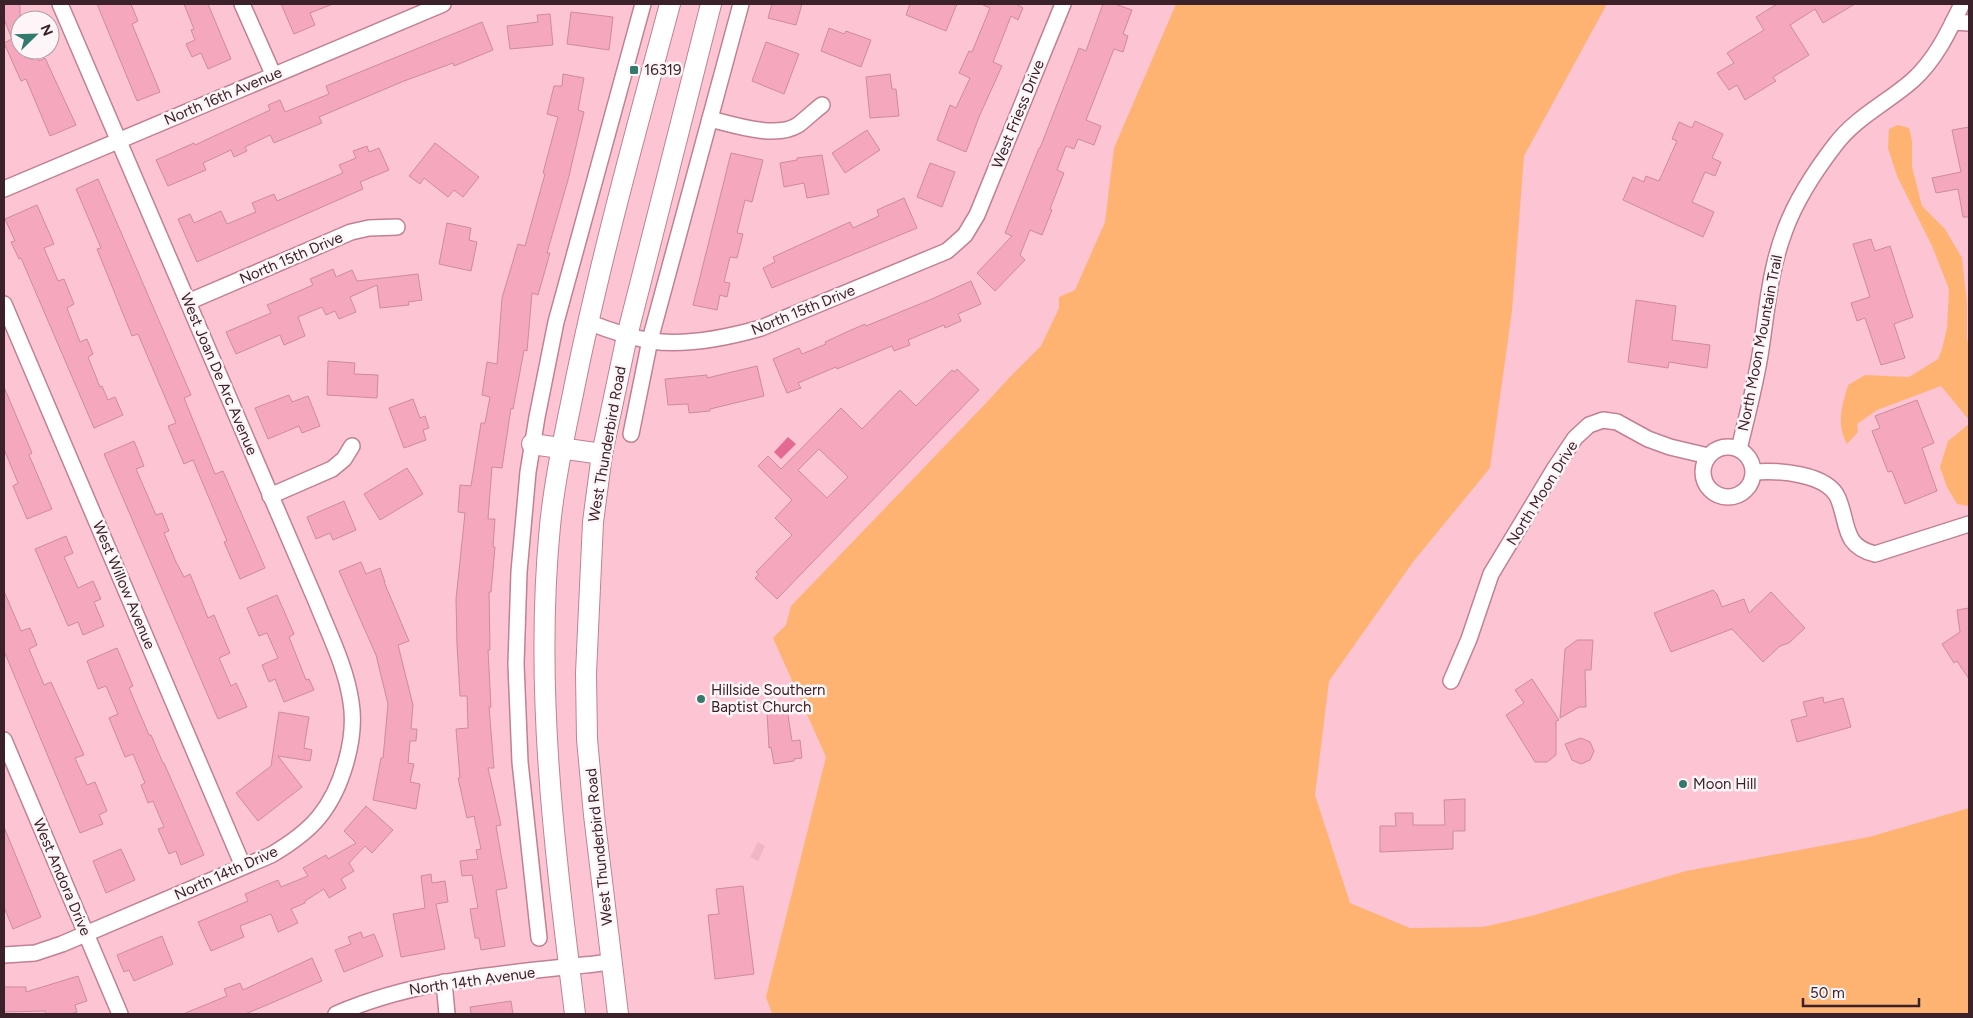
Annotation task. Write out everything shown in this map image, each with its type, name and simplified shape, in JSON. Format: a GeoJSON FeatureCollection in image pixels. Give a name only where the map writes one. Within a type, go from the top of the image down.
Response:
{"type":"FeatureCollection","features":[{"type":"Feature","properties":{"kind":"main road"},"geometry":{"type":"LineString","coordinates":[[575,1014],[552,816],[544,673],[545,597],[550,525],[562,449],[588,322],[670,4]]}},
{"type":"Feature","properties":{"kind":"main road","name":"West Thunderbird Road"},"geometry":{"type":"LineString","coordinates":[[618,1014],[593,806],[587,739],[586,673],[593,522],[602,454],[627,336],[707,4]]}},
{"type":"Feature","properties":{"kind":"main road"},"geometry":{"type":"LineString","coordinates":[[532,444],[602,454]]}},
{"type":"Feature","properties":{"kind":"street","name":"West Joan De Arc Avenue"},"geometry":{"type":"LineString","coordinates":[[60,4],[316,601],[344,674],[352,704],[349,751]]}},
{"type":"Feature","properties":{"kind":"street"},"geometry":{"type":"LineString","coordinates":[[242,4],[273,74]]}},
{"type":"Feature","properties":{"kind":"street"},"geometry":{"type":"LineString","coordinates":[[539,938],[520,762],[516,664],[519,572],[532,444],[556,322],[643,4]]}},
{"type":"Feature","properties":{"kind":"street","name":"West Thunderbird Road"},"geometry":{"type":"LineString","coordinates":[[631,434],[650,340],[741,4]]}},
{"type":"Feature","properties":{"kind":"street","name":"West Friess Drive"},"geometry":{"type":"LineString","coordinates":[[972,223],[1062,4]]}},
{"type":"Feature","properties":{"kind":"street","name":"North Moon Mountain Trail"},"geometry":{"type":"LineString","coordinates":[[1739,449],[1758,365],[1766,301],[1773,271],[1785,230],[1802,195],[1835,145],[1851,126],[1913,79],[1931,60],[1962,4]]}},
{"type":"Feature","properties":{"kind":"street","name":"North 16th Avenue"},"geometry":{"type":"LineString","coordinates":[[4,189],[433,5]]}},
{"type":"Feature","properties":{"kind":"street"},"geometry":{"type":"LineString","coordinates":[[1953,22],[1969,23]]}},
{"type":"Feature","properties":{"kind":"street"},"geometry":{"type":"LineString","coordinates":[[710,119],[752,129],[774,131],[797,126],[822,104]]}},
{"type":"Feature","properties":{"kind":"street","name":"North 15th Drive"},"geometry":{"type":"LineString","coordinates":[[588,322],[627,336],[669,342],[711,340],[761,328],[946,251],[965,235],[972,223]]}},
{"type":"Feature","properties":{"kind":"street","name":"North 15th Drive"},"geometry":{"type":"LineString","coordinates":[[188,302],[351,232],[369,228],[397,227]]}},
{"type":"Feature","properties":{"kind":"street","name":"West Willow Avenue"},"geometry":{"type":"LineString","coordinates":[[4,304],[244,866]]}},
{"type":"Feature","properties":{"kind":"street","name":"North Moon Drive"},"geometry":{"type":"LineString","coordinates":[[1451,681],[1469,639],[1491,574],[1575,438],[1589,426],[1603,420],[1617,422],[1648,439],[1670,447],[1708,456]]}},
{"type":"Feature","properties":{"kind":"street"},"geometry":{"type":"LineString","coordinates":[[270,496],[332,469],[344,459],[352,446]]}},
{"type":"Feature","properties":{"kind":"street","name":"North Moon Mountain Trail"},"geometry":{"type":"LineString","coordinates":[[1708,456],[1716,450],[1725,447],[1739,449],[1746,454],[1754,472]]}},
{"type":"Feature","properties":{"kind":"street"},"geometry":{"type":"LineString","coordinates":[[1708,456],[1704,464],[1704,477],[1709,488],[1718,495],[1729,497],[1743,493],[1752,481],[1754,472],[1771,470],[1797,474],[1828,486],[1837,497],[1850,539],[1856,547],[1864,552],[1875,554],[1969,524]]}},
{"type":"Feature","properties":{"kind":"street","name":"West Andora Drive"},"geometry":{"type":"LineString","coordinates":[[4,740],[120,1014]]}},
{"type":"Feature","properties":{"kind":"street","name":"North 14th Drive"},"geometry":{"type":"LineString","coordinates":[[4,956],[34,953],[86,934],[288,846],[319,817],[334,792],[349,751]]}},
{"type":"Feature","properties":{"kind":"street"},"geometry":{"type":"LineString","coordinates":[[533,888],[560,886]]}},
{"type":"Feature","properties":{"kind":"street","name":"North 14th Avenue"},"geometry":{"type":"LineString","coordinates":[[336,1014],[378,998],[444,982],[612,962]]}},
{"type":"Feature","properties":{"kind":"street"},"geometry":{"type":"LineString","coordinates":[[444,982],[447,1014]]}},
{"type":"Feature","properties":{"kind":"shaded area"},"geometry":{"type":"Polygon","coordinates":[[[1176,4],[1607,4],[1524,156],[1512,311],[1490,468],[1413,562],[1329,681],[1315,795],[1350,903],[1410,928],[1483,927],[1531,916],[1686,871],[1869,837],[1969,808],[1969,1014],[772,1014],[766,997],[826,757],[773,638],[786,625],[791,606],[1041,346],[1059,308],[1059,297],[1075,290],[1105,222],[1114,148],[1176,4]]]}},
{"type":"Feature","properties":{"kind":"shaded area"},"geometry":{"type":"Polygon","coordinates":[[[1898,125],[1909,128],[1912,141],[1912,167],[1922,206],[1945,229],[1962,258],[1967,303],[1969,420],[1941,386],[1877,410],[1857,424],[1858,432],[1847,444],[1842,429],[1841,415],[1848,385],[1865,375],[1909,377],[1938,359],[1947,328],[1949,289],[1932,246],[1897,176],[1888,148],[1889,129],[1898,125]]]}},
{"type":"Feature","properties":{"kind":"shaded area"},"geometry":{"type":"Polygon","coordinates":[[[1969,424],[1969,506],[1957,504],[1947,487],[1940,467],[1948,441],[1969,424]]]}},
{"type":"Feature","properties":{"kind":"shaded area"},"geometry":{"type":"Polygon","coordinates":[[[788,437],[796,444],[781,459],[774,452],[788,437]]]}},
{"type":"Feature","properties":{"kind":"shaded area"},"geometry":{"type":"Polygon","coordinates":[[[758,842],[765,846],[758,861],[750,857],[758,842]]]}},
{"type":"Feature","properties":{"kind":"building"},"geometry":{"type":"Polygon","coordinates":[[[4,4],[20,4],[20,10],[10,10],[10,34],[4,19],[4,4]]]}},
{"type":"Feature","properties":{"kind":"building"},"geometry":{"type":"Polygon","coordinates":[[[97,4],[131,4],[138,21],[132,24],[160,92],[137,101],[97,4]]]}},
{"type":"Feature","properties":{"kind":"building"},"geometry":{"type":"Polygon","coordinates":[[[184,4],[208,4],[231,59],[208,69],[201,53],[192,57],[186,44],[195,40],[191,30],[194,29],[184,4]]]}},
{"type":"Feature","properties":{"kind":"building"},"geometry":{"type":"Polygon","coordinates":[[[281,4],[333,4],[310,13],[315,25],[294,34],[281,4]]]}},
{"type":"Feature","properties":{"kind":"building"},"geometry":{"type":"Polygon","coordinates":[[[772,4],[802,4],[796,25],[768,18],[772,4]]]}},
{"type":"Feature","properties":{"kind":"building"},"geometry":{"type":"Polygon","coordinates":[[[910,4],[957,4],[946,31],[906,15],[910,4]]]}},
{"type":"Feature","properties":{"kind":"building"},"geometry":{"type":"Polygon","coordinates":[[[981,4],[1016,4],[1023,8],[1018,20],[1011,16],[993,62],[1002,66],[979,117],[966,152],[937,140],[950,105],[956,108],[970,78],[959,73],[969,51],[972,52],[990,8],[981,4]]]}},
{"type":"Feature","properties":{"kind":"building"},"geometry":{"type":"Polygon","coordinates":[[[1103,4],[1115,4],[1132,10],[1123,34],[1128,36],[1123,52],[1114,49],[1086,120],[1101,126],[1094,145],[1078,139],[1074,149],[1066,146],[1057,170],[1064,173],[1042,235],[1030,230],[1020,255],[1025,260],[995,291],[977,273],[1012,236],[1005,233],[1079,48],[1086,51],[1103,4]]]}},
{"type":"Feature","properties":{"kind":"building"},"geometry":{"type":"Polygon","coordinates":[[[1777,4],[1855,4],[1823,23],[1815,9],[1790,25],[1809,55],[1773,77],[1776,81],[1745,100],[1737,85],[1729,90],[1717,73],[1734,63],[1727,53],[1764,30],[1756,17],[1777,4]]]}},
{"type":"Feature","properties":{"kind":"building"},"geometry":{"type":"Polygon","coordinates":[[[571,12],[613,17],[609,50],[567,44],[571,12]]]}},
{"type":"Feature","properties":{"kind":"building"},"geometry":{"type":"Polygon","coordinates":[[[550,14],[553,45],[510,49],[507,26],[538,22],[537,15],[550,14]]]}},
{"type":"Feature","properties":{"kind":"building"},"geometry":{"type":"Polygon","coordinates":[[[482,22],[493,50],[454,66],[453,63],[404,81],[319,117],[322,123],[274,143],[270,135],[245,147],[247,151],[234,157],[231,150],[203,163],[206,170],[168,186],[156,160],[194,143],[195,145],[270,110],[268,105],[280,100],[285,112],[329,94],[326,86],[482,22]]]}},
{"type":"Feature","properties":{"kind":"building"},"geometry":{"type":"Polygon","coordinates":[[[829,28],[844,34],[846,31],[871,40],[861,67],[821,51],[829,28]]]}},
{"type":"Feature","properties":{"kind":"building"},"geometry":{"type":"Polygon","coordinates":[[[10,40],[10,56],[4,43],[10,40]]]}},
{"type":"Feature","properties":{"kind":"building"},"geometry":{"type":"Polygon","coordinates":[[[766,42],[799,54],[784,94],[752,81],[766,42]]]}},
{"type":"Feature","properties":{"kind":"building"},"geometry":{"type":"Polygon","coordinates":[[[12,60],[46,60],[76,125],[50,136],[26,79],[21,81],[12,60]]]}},
{"type":"Feature","properties":{"kind":"building"},"geometry":{"type":"Polygon","coordinates":[[[563,74],[584,78],[578,110],[584,112],[568,180],[547,253],[550,253],[538,295],[532,293],[527,351],[524,350],[513,409],[511,408],[502,468],[492,467],[488,519],[495,519],[493,547],[495,547],[491,592],[489,592],[490,650],[488,650],[491,707],[489,707],[494,768],[488,768],[501,825],[496,826],[507,888],[496,890],[505,946],[481,950],[479,938],[475,938],[470,909],[478,908],[472,875],[462,876],[460,861],[478,859],[476,850],[481,849],[474,816],[467,818],[458,778],[460,778],[456,729],[468,728],[467,696],[460,696],[457,645],[456,599],[465,513],[458,512],[460,485],[471,486],[481,423],[485,423],[490,397],[482,395],[487,362],[497,364],[502,298],[518,244],[525,246],[545,174],[543,173],[558,117],[547,114],[554,86],[562,86],[563,74]]]}},
{"type":"Feature","properties":{"kind":"building"},"geometry":{"type":"Polygon","coordinates":[[[890,74],[892,89],[896,89],[899,116],[870,118],[866,77],[890,74]]]}},
{"type":"Feature","properties":{"kind":"building"},"geometry":{"type":"Polygon","coordinates":[[[1695,121],[1723,134],[1712,158],[1721,162],[1715,176],[1705,172],[1692,202],[1714,212],[1703,237],[1623,200],[1633,177],[1644,182],[1646,176],[1659,181],[1677,141],[1672,139],[1679,122],[1692,128],[1695,121]]]}},
{"type":"Feature","properties":{"kind":"building"},"geometry":{"type":"Polygon","coordinates":[[[1969,127],[1969,217],[1963,217],[1958,189],[1936,193],[1932,178],[1961,172],[1952,130],[1969,127]]]}},
{"type":"Feature","properties":{"kind":"building"},"geometry":{"type":"Polygon","coordinates":[[[867,130],[880,150],[845,173],[832,153],[867,130]]]}},
{"type":"Feature","properties":{"kind":"building"},"geometry":{"type":"Polygon","coordinates":[[[435,143],[479,177],[463,197],[454,190],[448,197],[424,178],[420,184],[409,176],[435,143]]]}},
{"type":"Feature","properties":{"kind":"building"},"geometry":{"type":"Polygon","coordinates":[[[367,146],[369,152],[379,148],[389,170],[360,182],[363,189],[197,262],[178,219],[190,214],[194,223],[221,211],[227,224],[256,212],[252,203],[274,194],[277,201],[343,173],[339,165],[356,158],[353,151],[367,146]]]}},
{"type":"Feature","properties":{"kind":"building"},"geometry":{"type":"Polygon","coordinates":[[[731,153],[763,160],[752,202],[745,200],[737,233],[743,234],[737,258],[730,257],[724,282],[730,283],[727,297],[720,295],[717,310],[693,305],[731,153]]]}},
{"type":"Feature","properties":{"kind":"building"},"geometry":{"type":"Polygon","coordinates":[[[822,155],[829,194],[807,198],[804,183],[784,187],[780,163],[797,160],[797,158],[822,155]]]}},
{"type":"Feature","properties":{"kind":"building"},"geometry":{"type":"Polygon","coordinates":[[[930,163],[955,172],[942,207],[917,197],[930,163]]]}},
{"type":"Feature","properties":{"kind":"building"},"geometry":{"type":"Polygon","coordinates":[[[98,179],[191,395],[184,398],[215,474],[223,471],[265,568],[240,579],[224,542],[227,541],[193,460],[184,464],[168,426],[176,423],[138,334],[132,336],[97,249],[101,248],[76,189],[98,179]]]}},
{"type":"Feature","properties":{"kind":"building"},"geometry":{"type":"Polygon","coordinates":[[[904,198],[917,228],[772,288],[763,268],[775,262],[773,257],[850,222],[853,228],[879,216],[877,210],[904,198]]]}},
{"type":"Feature","properties":{"kind":"building"},"geometry":{"type":"Polygon","coordinates":[[[37,205],[54,244],[44,248],[58,281],[64,279],[74,304],[67,308],[80,342],[87,339],[93,354],[88,357],[100,387],[102,386],[108,400],[115,397],[123,415],[94,428],[21,258],[19,259],[11,242],[15,241],[5,219],[37,205]]]}},
{"type":"Feature","properties":{"kind":"building"},"geometry":{"type":"Polygon","coordinates":[[[447,223],[471,228],[469,240],[477,242],[471,271],[439,264],[447,223]]]}},
{"type":"Feature","properties":{"kind":"building"},"geometry":{"type":"Polygon","coordinates":[[[1871,239],[1875,251],[1890,246],[1913,317],[1894,324],[1905,358],[1881,365],[1865,318],[1857,321],[1851,303],[1870,297],[1853,244],[1871,239]]]}},
{"type":"Feature","properties":{"kind":"building"},"geometry":{"type":"Polygon","coordinates":[[[333,269],[336,277],[352,270],[357,281],[418,274],[422,300],[408,302],[409,305],[380,308],[377,285],[350,297],[356,312],[339,319],[335,311],[326,315],[322,307],[298,317],[305,336],[284,345],[280,335],[236,354],[226,332],[271,313],[267,305],[313,285],[310,279],[333,269]]]}},
{"type":"Feature","properties":{"kind":"building"},"geometry":{"type":"Polygon","coordinates":[[[971,281],[981,304],[958,314],[961,321],[945,328],[944,325],[908,340],[910,345],[894,351],[892,346],[837,369],[836,367],[798,383],[801,388],[787,393],[773,359],[799,348],[802,354],[865,324],[866,326],[971,281]]]}},
{"type":"Feature","properties":{"kind":"building"},"geometry":{"type":"Polygon","coordinates":[[[1636,300],[1676,306],[1672,340],[1710,345],[1707,368],[1669,362],[1668,368],[1628,362],[1636,300]]]}},
{"type":"Feature","properties":{"kind":"building"},"geometry":{"type":"Polygon","coordinates":[[[328,361],[355,363],[354,374],[378,375],[377,398],[327,395],[328,361]]]}},
{"type":"Feature","properties":{"kind":"building"},"geometry":{"type":"Polygon","coordinates":[[[757,366],[764,396],[710,409],[710,411],[689,413],[688,404],[668,405],[665,379],[707,375],[707,378],[757,366]]]}},
{"type":"Feature","properties":{"kind":"building"},"geometry":{"type":"Polygon","coordinates":[[[957,369],[979,390],[777,599],[755,578],[759,574],[756,572],[792,535],[775,518],[792,500],[758,466],[768,456],[781,469],[841,408],[862,429],[900,390],[916,406],[952,370],[955,372],[957,369]],[[819,449],[798,470],[827,498],[848,477],[819,449]]]}},
{"type":"Feature","properties":{"kind":"building"},"geometry":{"type":"Polygon","coordinates":[[[4,387],[32,453],[29,455],[52,509],[27,519],[13,486],[18,483],[4,449],[4,387]]]}},
{"type":"Feature","properties":{"kind":"building"},"geometry":{"type":"Polygon","coordinates":[[[289,395],[292,402],[308,396],[320,426],[302,433],[299,426],[268,439],[255,408],[289,395]]]}},
{"type":"Feature","properties":{"kind":"building"},"geometry":{"type":"Polygon","coordinates":[[[413,399],[420,418],[425,416],[429,428],[423,430],[426,440],[404,448],[389,408],[413,399]]]}},
{"type":"Feature","properties":{"kind":"building"},"geometry":{"type":"Polygon","coordinates":[[[1917,400],[1934,443],[1922,448],[1937,491],[1905,504],[1892,471],[1888,472],[1872,431],[1880,428],[1875,416],[1917,400]]]}},
{"type":"Feature","properties":{"kind":"building"},"geometry":{"type":"Polygon","coordinates":[[[134,441],[144,466],[136,469],[156,515],[162,513],[169,531],[164,533],[184,577],[190,574],[208,618],[214,615],[230,653],[219,658],[231,686],[236,683],[247,707],[218,719],[104,454],[134,441]]]}},
{"type":"Feature","properties":{"kind":"building"},"geometry":{"type":"Polygon","coordinates":[[[407,468],[423,494],[380,520],[364,494],[407,468]]]}},
{"type":"Feature","properties":{"kind":"building"},"geometry":{"type":"Polygon","coordinates":[[[344,501],[356,530],[333,540],[330,533],[316,539],[307,517],[344,501]]]}},
{"type":"Feature","properties":{"kind":"building"},"geometry":{"type":"Polygon","coordinates":[[[66,536],[73,553],[64,557],[78,588],[93,581],[101,599],[94,602],[104,626],[83,635],[78,622],[68,626],[35,549],[66,536]]]}},
{"type":"Feature","properties":{"kind":"building"},"geometry":{"type":"Polygon","coordinates":[[[361,562],[366,574],[380,568],[409,641],[398,645],[413,705],[411,729],[417,729],[416,741],[410,741],[408,763],[414,764],[410,782],[420,784],[416,809],[373,800],[381,758],[383,758],[388,704],[376,655],[339,571],[361,562]]]}},
{"type":"Feature","properties":{"kind":"building"},"geometry":{"type":"Polygon","coordinates":[[[1713,590],[1717,594],[1722,607],[1744,599],[1749,613],[1771,592],[1805,628],[1789,643],[1780,646],[1763,662],[1732,629],[1671,652],[1654,613],[1713,590]]]}},
{"type":"Feature","properties":{"kind":"building"},"geometry":{"type":"Polygon","coordinates":[[[4,591],[21,631],[30,628],[37,645],[29,649],[44,685],[51,682],[84,755],[75,758],[87,785],[95,782],[107,811],[99,815],[103,824],[80,833],[4,651],[4,591]]]}},
{"type":"Feature","properties":{"kind":"building"},"geometry":{"type":"Polygon","coordinates":[[[277,595],[294,634],[289,637],[306,680],[309,679],[314,690],[284,702],[275,679],[269,682],[262,665],[278,658],[267,633],[259,636],[247,608],[277,595]]]}},
{"type":"Feature","properties":{"kind":"building"},"geometry":{"type":"Polygon","coordinates":[[[1969,608],[1969,679],[1957,661],[1954,663],[1942,644],[1960,632],[1957,610],[1969,608]]]}},
{"type":"Feature","properties":{"kind":"building"},"geometry":{"type":"Polygon","coordinates":[[[1577,640],[1593,640],[1591,670],[1585,670],[1586,707],[1579,707],[1560,718],[1565,649],[1577,640]]]}},
{"type":"Feature","properties":{"kind":"building"},"geometry":{"type":"Polygon","coordinates":[[[117,648],[133,686],[129,688],[204,855],[181,865],[176,851],[169,854],[158,829],[164,827],[153,801],[148,803],[141,785],[145,783],[133,754],[125,757],[109,718],[118,714],[106,686],[98,689],[87,661],[117,648]]]}},
{"type":"Feature","properties":{"kind":"building"},"geometry":{"type":"Polygon","coordinates":[[[1532,679],[1559,720],[1556,721],[1556,755],[1547,762],[1535,762],[1506,715],[1524,703],[1515,690],[1532,679]]]}},
{"type":"Feature","properties":{"kind":"building"},"geometry":{"type":"Polygon","coordinates":[[[1823,697],[1824,703],[1843,698],[1851,727],[1797,742],[1791,720],[1807,716],[1803,702],[1823,697]]]}},
{"type":"Feature","properties":{"kind":"building"},"geometry":{"type":"Polygon","coordinates":[[[787,709],[792,741],[800,740],[802,758],[774,764],[771,747],[769,748],[767,712],[787,709]]]}},
{"type":"Feature","properties":{"kind":"building"},"geometry":{"type":"Polygon","coordinates":[[[279,712],[309,717],[304,748],[312,750],[310,761],[278,756],[302,787],[258,821],[236,793],[271,766],[279,712]]]}},
{"type":"Feature","properties":{"kind":"building"},"geometry":{"type":"Polygon","coordinates":[[[1581,738],[1590,742],[1594,751],[1590,760],[1581,764],[1572,760],[1565,744],[1581,738]]]}},
{"type":"Feature","properties":{"kind":"building"},"geometry":{"type":"Polygon","coordinates":[[[1465,799],[1465,831],[1453,831],[1453,849],[1380,852],[1380,826],[1396,826],[1395,813],[1413,813],[1413,825],[1445,825],[1444,800],[1465,799]]]}},
{"type":"Feature","properties":{"kind":"building"},"geometry":{"type":"Polygon","coordinates":[[[366,806],[393,830],[372,853],[365,846],[349,863],[354,871],[341,879],[346,888],[329,898],[324,889],[305,901],[305,903],[291,909],[298,923],[278,932],[271,914],[240,926],[244,937],[211,951],[198,922],[248,901],[245,894],[278,880],[281,887],[308,876],[303,868],[326,855],[328,859],[356,843],[344,831],[366,806]]]}},
{"type":"Feature","properties":{"kind":"building"},"geometry":{"type":"Polygon","coordinates":[[[4,827],[41,917],[13,929],[4,907],[4,827]]]}},
{"type":"Feature","properties":{"kind":"building"},"geometry":{"type":"Polygon","coordinates":[[[121,849],[135,880],[106,893],[93,861],[121,849]]]}},
{"type":"Feature","properties":{"kind":"building"},"geometry":{"type":"Polygon","coordinates":[[[431,874],[432,883],[445,881],[448,902],[436,904],[445,949],[401,957],[393,914],[425,908],[421,876],[431,874]]]}},
{"type":"Feature","properties":{"kind":"building"},"geometry":{"type":"Polygon","coordinates":[[[743,886],[754,974],[715,979],[708,915],[719,914],[716,889],[743,886]]]}},
{"type":"Feature","properties":{"kind":"building"},"geometry":{"type":"Polygon","coordinates":[[[361,932],[363,938],[374,934],[383,956],[344,972],[335,950],[351,944],[348,937],[361,932]]]}},
{"type":"Feature","properties":{"kind":"building"},"geometry":{"type":"Polygon","coordinates":[[[162,936],[173,964],[134,981],[129,970],[124,972],[117,955],[162,936]]]}},
{"type":"Feature","properties":{"kind":"building"},"geometry":{"type":"Polygon","coordinates":[[[312,958],[322,981],[267,1005],[245,1014],[183,1014],[227,996],[224,989],[240,983],[243,990],[312,958]]]}},
{"type":"Feature","properties":{"kind":"building"},"geometry":{"type":"Polygon","coordinates":[[[78,976],[87,1001],[75,1005],[77,1012],[70,1014],[46,1014],[45,1011],[4,1012],[4,987],[26,987],[26,992],[78,976]]]}},
{"type":"Feature","properties":{"kind":"building"},"geometry":{"type":"Polygon","coordinates":[[[511,1001],[513,1014],[471,1014],[470,1007],[511,1001]]]}},
{"type":"Feature","properties":{"kind":"place","name":"16319"},"geometry":{"type":"Point","coordinates":[634,70]}},
{"type":"Feature","properties":{"kind":"place","name":"Hillside Southern Baptist Church"},"geometry":{"type":"Point","coordinates":[701,699]}},
{"type":"Feature","properties":{"kind":"place","name":"Moon Hill"},"geometry":{"type":"Point","coordinates":[1683,784]}}]}
